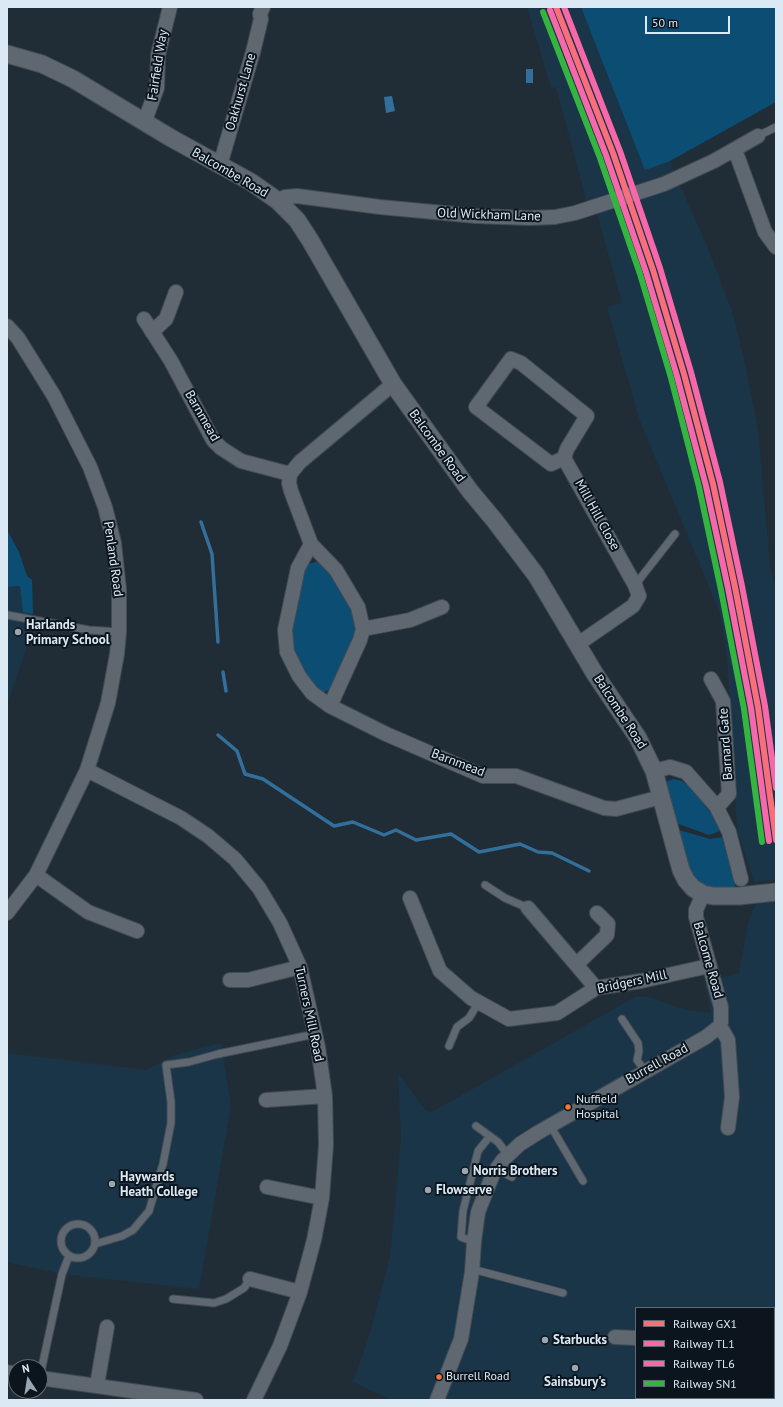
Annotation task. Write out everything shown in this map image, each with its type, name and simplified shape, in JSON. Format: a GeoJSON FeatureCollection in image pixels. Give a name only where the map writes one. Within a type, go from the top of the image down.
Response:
{"type":"FeatureCollection","features":[{"type":"Feature","properties":{"kind":"street","name":"Fairfield Way"},"geometry":{"type":"LineString","coordinates":[[144,122],[156,88],[158,55],[170,7]]}},
{"type":"Feature","properties":{"kind":"street","name":"Oakhurst Lane"},"geometry":{"type":"LineString","coordinates":[[220,165],[253,52],[262,13]]}},
{"type":"Feature","properties":{"kind":"street","name":"Balcombe Road"},"geometry":{"type":"LineString","coordinates":[[7,54],[59,71],[144,122],[251,182],[278,201],[297,220],[310,240],[392,384],[470,491],[536,575],[595,674],[638,738],[654,771],[681,870],[689,884],[703,894]]}},
{"type":"Feature","properties":{"kind":"street","name":"Old Wickham Lane"},"geometry":{"type":"LineString","coordinates":[[278,201],[285,197],[297,196],[427,212],[529,218],[562,215],[664,184],[734,150],[758,136]]}},
{"type":"Feature","properties":{"kind":"street"},"geometry":{"type":"LineString","coordinates":[[734,150],[765,232],[776,247]]}},
{"type":"Feature","properties":{"kind":"street"},"geometry":{"type":"LineString","coordinates":[[152,332],[166,319],[176,292]]}},
{"type":"Feature","properties":{"kind":"street","name":"Barnmead"},"geometry":{"type":"LineString","coordinates":[[144,320],[171,361],[213,440],[221,448],[241,462],[290,474]]}},
{"type":"Feature","properties":{"kind":"street","name":"Penland Road"},"geometry":{"type":"LineString","coordinates":[[7,326],[18,338],[54,396],[90,467],[105,507],[114,543],[119,589],[119,632],[108,703],[87,770],[36,874],[7,913]]}},
{"type":"Feature","properties":{"kind":"street"},"geometry":{"type":"LineString","coordinates":[[511,360],[521,363],[587,416],[567,449],[564,458],[551,464],[476,407],[511,360]]}},
{"type":"Feature","properties":{"kind":"street"},"geometry":{"type":"LineString","coordinates":[[330,706],[360,640],[363,629],[358,607],[336,570],[312,544],[291,492],[289,483],[290,474],[300,462],[392,384]]}},
{"type":"Feature","properties":{"kind":"street","name":"Mill Hill Close"},"geometry":{"type":"LineString","coordinates":[[564,458],[635,585]]}},
{"type":"Feature","properties":{"kind":"street","name":"Barnmead"},"geometry":{"type":"LineString","coordinates":[[312,544],[298,568],[285,630],[288,652],[299,676],[312,693],[330,706],[386,734],[483,776],[516,776],[604,808],[616,809],[661,797]]}},
{"type":"Feature","properties":{"kind":"street"},"geometry":{"type":"LineString","coordinates":[[578,644],[633,606],[639,596],[635,585]]}},
{"type":"Feature","properties":{"kind":"street"},"geometry":{"type":"LineString","coordinates":[[363,629],[410,620],[442,607]]}},
{"type":"Feature","properties":{"kind":"street","name":"Barnard Gate"},"geometry":{"type":"LineString","coordinates":[[710,678],[723,701],[729,794],[721,804],[716,806]]}},
{"type":"Feature","properties":{"kind":"street"},"geometry":{"type":"LineString","coordinates":[[654,771],[670,767],[686,772],[716,806],[729,832],[741,879]]}},
{"type":"Feature","properties":{"kind":"street","name":"Turners Mill Road"},"geometry":{"type":"LineString","coordinates":[[87,770],[181,818],[208,836],[236,859],[258,888],[280,923],[300,967],[315,1034],[324,1096],[326,1145],[322,1198],[314,1240],[300,1292],[280,1346],[254,1400]]}},
{"type":"Feature","properties":{"kind":"street"},"geometry":{"type":"LineString","coordinates":[[36,874],[88,912],[137,931]]}},
{"type":"Feature","properties":{"kind":"street"},"geometry":{"type":"LineString","coordinates":[[703,894],[724,897],[776,892]]}},
{"type":"Feature","properties":{"kind":"street","name":"Balcome Road"},"geometry":{"type":"LineString","coordinates":[[703,894],[696,910],[696,917],[721,1007],[720,1026]]}},
{"type":"Feature","properties":{"kind":"street","name":"Bridgers Mill"},"geometry":{"type":"LineString","coordinates":[[410,898],[440,971],[471,998],[509,1019],[557,1013],[596,988],[641,981],[709,966]]}},
{"type":"Feature","properties":{"kind":"street"},"geometry":{"type":"LineString","coordinates":[[528,908],[596,988]]}},
{"type":"Feature","properties":{"kind":"street"},"geometry":{"type":"LineString","coordinates":[[577,964],[607,935],[608,924],[596,913]]}},
{"type":"Feature","properties":{"kind":"street"},"geometry":{"type":"LineString","coordinates":[[230,980],[248,980],[300,967]]}},
{"type":"Feature","properties":{"kind":"street"},"geometry":{"type":"LineString","coordinates":[[720,1026],[728,1040],[732,1097],[728,1128]]}},
{"type":"Feature","properties":{"kind":"street","name":"Burrell Road"},"geometry":{"type":"LineString","coordinates":[[437,1400],[461,1339],[472,1269],[478,1212],[486,1188],[496,1169],[520,1144],[550,1125],[706,1036],[720,1026]]}},
{"type":"Feature","properties":{"kind":"street"},"geometry":{"type":"LineString","coordinates":[[266,1100],[324,1096]]}},
{"type":"Feature","properties":{"kind":"street"},"geometry":{"type":"LineString","coordinates":[[267,1187],[322,1198]]}},
{"type":"Feature","properties":{"kind":"street"},"geometry":{"type":"LineString","coordinates":[[250,1279],[300,1292]]}},
{"type":"Feature","properties":{"kind":"street"},"geometry":{"type":"LineString","coordinates":[[97,1385],[107,1327]]}},
{"type":"Feature","properties":{"kind":"street"},"geometry":{"type":"LineString","coordinates":[[615,1337],[635,1338]]}},
{"type":"Feature","properties":{"kind":"street"},"geometry":{"type":"LineString","coordinates":[[48,1378],[196,1400]]}},
{"type":"Feature","properties":{"kind":"lane"},"geometry":{"type":"LineString","coordinates":[[758,136],[776,127]]}},
{"type":"Feature","properties":{"kind":"lane"},"geometry":{"type":"LineString","coordinates":[[635,585],[675,534]]}},
{"type":"Feature","properties":{"kind":"lane"},"geometry":{"type":"LineString","coordinates":[[7,615],[88,630],[119,632]]}},
{"type":"Feature","properties":{"kind":"lane"},"geometry":{"type":"LineString","coordinates":[[485,885],[505,898],[528,908]]}},
{"type":"Feature","properties":{"kind":"lane"},"geometry":{"type":"LineString","coordinates":[[449,1046],[457,1027],[469,1018],[479,1002]]}},
{"type":"Feature","properties":{"kind":"lane"},"geometry":{"type":"LineString","coordinates":[[622,1020],[638,1043],[639,1051],[637,1060],[645,1071]]}},
{"type":"Feature","properties":{"kind":"lane"},"geometry":{"type":"LineString","coordinates":[[95,1244],[95,1237],[91,1229],[82,1225],[75,1225],[65,1229],[61,1235],[63,1250],[69,1256],[78,1257],[86,1254],[95,1244],[122,1236],[132,1230],[149,1211],[163,1164],[171,1123],[171,1102],[166,1065],[189,1062],[218,1054],[315,1034]]}},
{"type":"Feature","properties":{"kind":"lane"},"geometry":{"type":"LineString","coordinates":[[550,1125],[583,1181]]}},
{"type":"Feature","properties":{"kind":"lane"},"geometry":{"type":"LineString","coordinates":[[476,1126],[498,1142],[508,1155]]}},
{"type":"Feature","properties":{"kind":"lane"},"geometry":{"type":"LineString","coordinates":[[474,1242],[461,1237],[463,1211],[478,1151],[490,1136]]}},
{"type":"Feature","properties":{"kind":"lane"},"geometry":{"type":"LineString","coordinates":[[496,1169],[512,1177]]}},
{"type":"Feature","properties":{"kind":"lane"},"geometry":{"type":"LineString","coordinates":[[44,1359],[62,1274],[69,1256]]}},
{"type":"Feature","properties":{"kind":"lane"},"geometry":{"type":"LineString","coordinates":[[472,1269],[563,1292]]}},
{"type":"Feature","properties":{"kind":"lane"},"geometry":{"type":"LineString","coordinates":[[173,1299],[214,1303],[226,1299],[244,1288],[250,1279]]}},
{"type":"Feature","properties":{"kind":"shaded area"},"geometry":{"type":"Polygon","coordinates":[[[527,7],[601,7],[707,246],[732,311],[744,359],[758,429],[770,565],[776,587],[776,880],[754,882],[737,829],[727,657],[720,613],[640,421],[607,307],[622,303],[597,213],[587,203],[556,87],[551,88],[527,7]]]}},
{"type":"Feature","properties":{"kind":"shaded area"},"geometry":{"type":"Polygon","coordinates":[[[581,7],[776,7],[776,102],[670,161],[645,170],[581,7]]]}},
{"type":"Feature","properties":{"kind":"shaded area"},"geometry":{"type":"Polygon","coordinates":[[[526,69],[533,69],[533,83],[526,83],[526,69]]]}},
{"type":"Feature","properties":{"kind":"shaded area"},"geometry":{"type":"Polygon","coordinates":[[[392,96],[395,111],[386,113],[384,97],[392,96]]]}},
{"type":"Feature","properties":{"kind":"shaded area"},"geometry":{"type":"Polygon","coordinates":[[[7,530],[19,552],[27,576],[32,580],[33,614],[23,612],[20,586],[7,587],[7,530]]]}},
{"type":"Feature","properties":{"kind":"shaded area"},"geometry":{"type":"Polygon","coordinates":[[[319,561],[326,566],[353,609],[357,630],[333,689],[321,693],[314,690],[293,656],[290,629],[305,565],[319,561]]]}},
{"type":"Feature","properties":{"kind":"shaded area","name":"Harlands Primary School"},"geometry":{"type":"Polygon","coordinates":[[[20,585],[23,612],[33,614],[26,650],[7,705],[7,587],[20,585]]]}},
{"type":"Feature","properties":{"kind":"shaded area"},"geometry":{"type":"Polygon","coordinates":[[[673,779],[682,781],[692,789],[713,816],[720,831],[709,835],[676,823],[665,782],[673,779]]]}},
{"type":"Feature","properties":{"kind":"shaded area"},"geometry":{"type":"Polygon","coordinates":[[[679,830],[710,839],[722,837],[736,890],[725,891],[703,886],[690,874],[675,831],[679,830]]]}},
{"type":"Feature","properties":{"kind":"shaded area","name":"Burrell Road"},"geometry":{"type":"Polygon","coordinates":[[[776,900],[776,1400],[392,1400],[353,1382],[369,1336],[390,1257],[401,1139],[398,1073],[426,1111],[432,1112],[635,997],[649,997],[686,1010],[710,1013],[710,1006],[704,982],[739,973],[749,919],[757,901],[776,900]]]}},
{"type":"Feature","properties":{"kind":"shaded area","name":"Haywards Heath College"},"geometry":{"type":"Polygon","coordinates":[[[221,1043],[231,1106],[199,1289],[62,1274],[7,1262],[7,1053],[146,1070],[175,1055],[221,1043]]]}},
{"type":"Feature","properties":{"kind":"waterway"},"geometry":{"type":"LineString","coordinates":[[201,522],[212,554],[218,642]]}},
{"type":"Feature","properties":{"kind":"waterway"},"geometry":{"type":"LineString","coordinates":[[223,672],[226,691]]}},
{"type":"Feature","properties":{"kind":"waterway"},"geometry":{"type":"LineString","coordinates":[[218,735],[237,751],[245,774],[263,779],[334,826],[353,822],[384,835],[396,830],[416,840],[451,834],[479,852],[520,844],[538,852],[552,853],[589,871]]}},
{"type":"Feature","properties":{"kind":"rail line","name":"GX1"},"geometry":{"type":"LineString","coordinates":[[556,7],[613,153],[653,270],[684,374],[713,484],[735,587],[758,707],[776,840]]}},
{"type":"Feature","properties":{"kind":"rail line","name":"TL6"},"geometry":{"type":"LineString","coordinates":[[564,7],[620,151],[660,268],[691,372],[720,482],[742,586],[765,706],[776,788]]}},
{"type":"Feature","properties":{"kind":"rail line","name":"TL1"},"geometry":{"type":"LineString","coordinates":[[550,10],[606,155],[646,272],[677,376],[706,486],[728,588],[751,708],[769,841]]}},
{"type":"Feature","properties":{"kind":"rail line","name":"SN1"},"geometry":{"type":"LineString","coordinates":[[543,12],[600,158],[640,274],[671,378],[699,487],[721,590],[744,709],[762,842]]}},
{"type":"Feature","properties":{"kind":"place","name":"Harlands Primary School"},"geometry":{"type":"Point","coordinates":[18,632]}},
{"type":"Feature","properties":{"kind":"place","name":"Nuffield Hospital"},"geometry":{"type":"Point","coordinates":[568,1107]}},
{"type":"Feature","properties":{"kind":"place","name":"Norris Brothers"},"geometry":{"type":"Point","coordinates":[465,1171]}},
{"type":"Feature","properties":{"kind":"place","name":"Haywards Heath College"},"geometry":{"type":"Point","coordinates":[112,1184]}},
{"type":"Feature","properties":{"kind":"place","name":"Flowserve"},"geometry":{"type":"Point","coordinates":[428,1190]}},
{"type":"Feature","properties":{"kind":"place","name":"Starbucks"},"geometry":{"type":"Point","coordinates":[545,1340]}},
{"type":"Feature","properties":{"kind":"place","name":"Sainsbury's"},"geometry":{"type":"Point","coordinates":[575,1368]}},
{"type":"Feature","properties":{"kind":"place","name":"Burrell Road"},"geometry":{"type":"Point","coordinates":[439,1377]}}]}
